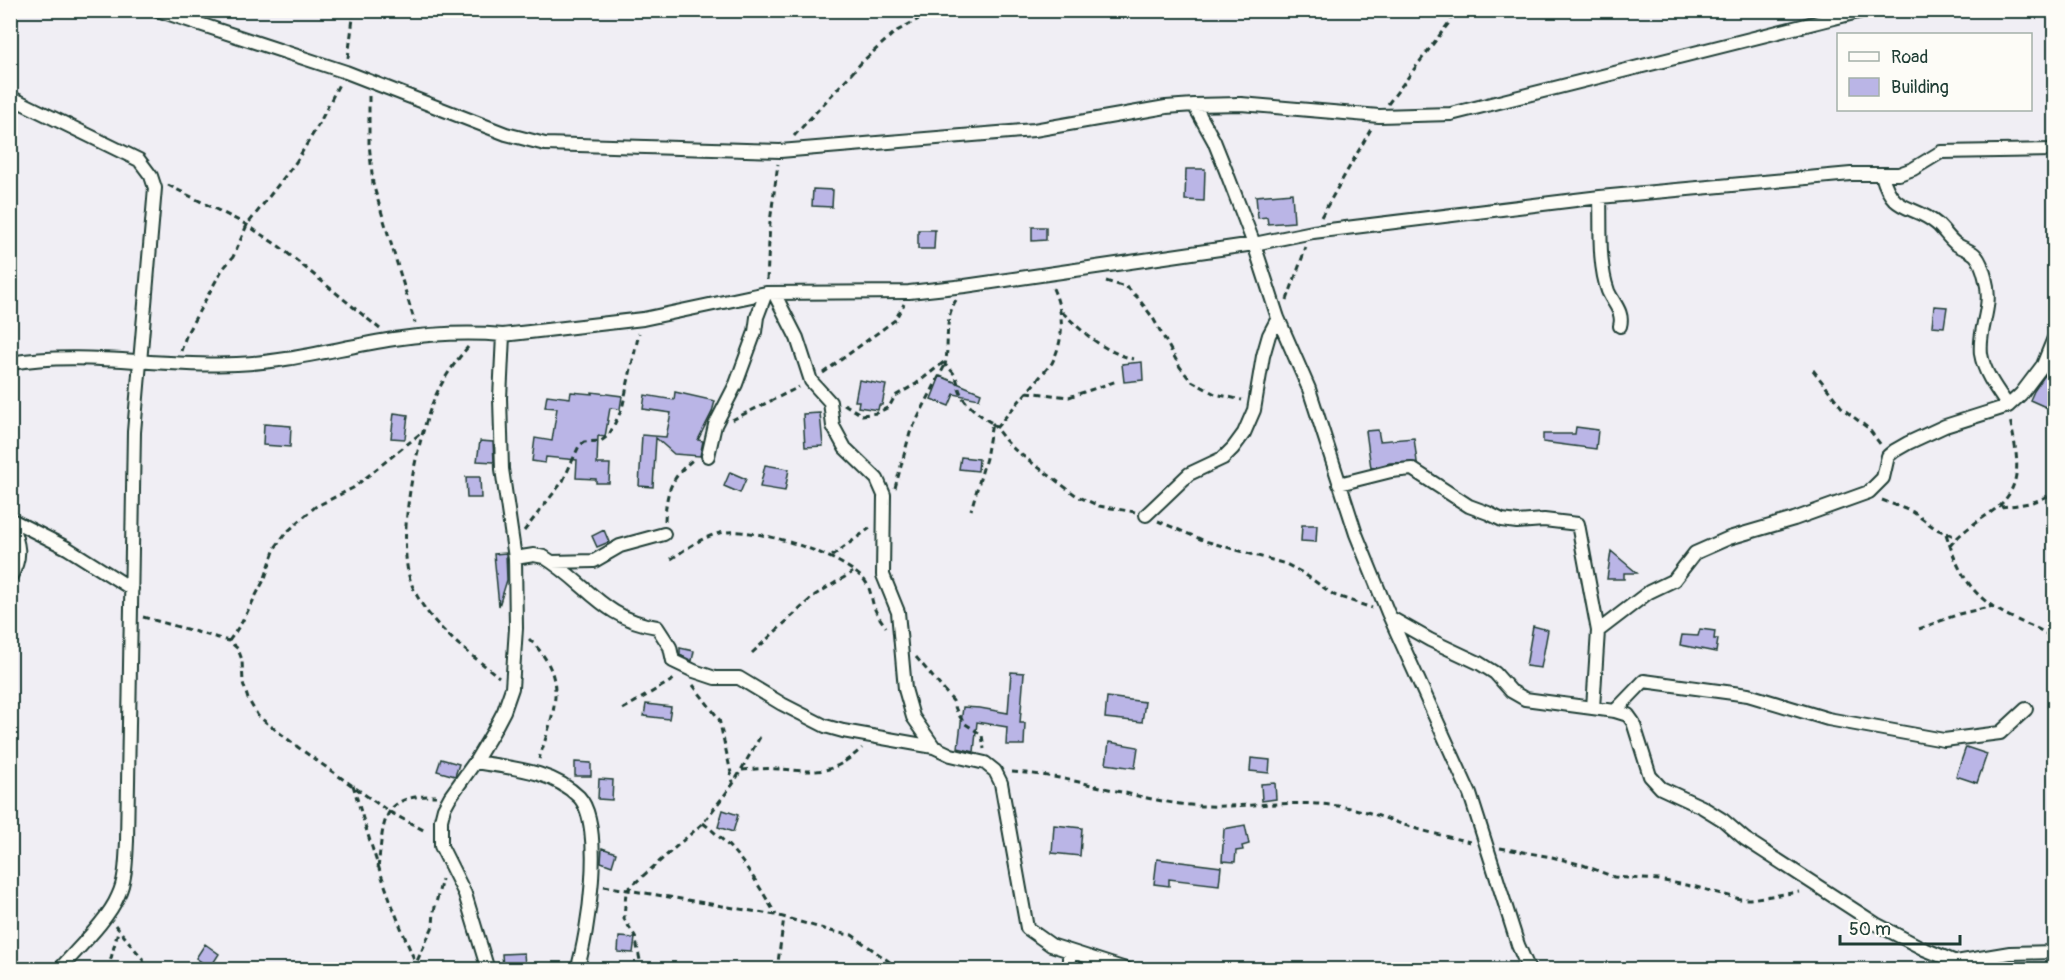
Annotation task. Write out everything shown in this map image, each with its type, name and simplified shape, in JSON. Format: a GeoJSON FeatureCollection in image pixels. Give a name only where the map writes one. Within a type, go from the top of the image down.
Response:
{"type":"FeatureCollection","features":[{"type":"Feature","properties":{"kind":"street"},"geometry":{"type":"LineString","coordinates":[[157,10],[346,72],[506,134],[545,144],[617,148],[780,151],[1034,130],[1166,107],[1194,105],[1242,104],[1379,116],[1451,114],[1866,10]]}},
{"type":"Feature","properties":{"kind":"street"},"geometry":{"type":"LineString","coordinates":[[10,97],[139,160],[151,176],[155,188],[134,432],[128,841],[125,869],[118,896],[108,913],[59,969]]}},
{"type":"Feature","properties":{"kind":"street"},"geometry":{"type":"LineString","coordinates":[[1194,105],[1214,141],[1254,244],[1278,318],[1309,390],[1339,484],[1390,616],[1463,777],[1518,945],[1529,969]]}},
{"type":"Feature","properties":{"kind":"street"},"geometry":{"type":"LineString","coordinates":[[10,363],[92,358],[177,364],[282,361],[393,339],[480,333],[503,335],[643,319],[770,293],[909,292],[965,286],[1254,244],[1313,232],[1600,197],[1851,174],[1899,174],[1941,152],[2055,150]]}},
{"type":"Feature","properties":{"kind":"street"},"geometry":{"type":"LineString","coordinates":[[1882,175],[1892,198],[1902,206],[1929,218],[1954,243],[1976,256],[1983,268],[1989,288],[1981,352],[1985,369],[2008,406]]}},
{"type":"Feature","properties":{"kind":"street"},"geometry":{"type":"LineString","coordinates":[[1600,197],[1604,267],[1608,291],[1620,313],[1620,326]]}},
{"type":"Feature","properties":{"kind":"street"},"geometry":{"type":"LineString","coordinates":[[708,456],[715,425],[736,384],[755,332],[757,317],[770,293]]}},
{"type":"Feature","properties":{"kind":"street"},"geometry":{"type":"LineString","coordinates":[[770,293],[797,338],[811,381],[830,402],[832,426],[845,448],[877,479],[884,495],[883,575],[898,612],[906,689],[913,717],[934,747]]}},
{"type":"Feature","properties":{"kind":"street"},"geometry":{"type":"LineString","coordinates":[[1146,515],[1189,474],[1213,464],[1233,448],[1250,422],[1263,356],[1269,335],[1278,318]]}},
{"type":"Feature","properties":{"kind":"street"},"geometry":{"type":"LineString","coordinates":[[488,969],[465,894],[441,846],[441,820],[450,797],[475,762],[504,711],[512,688],[516,628],[513,544],[502,469],[500,398],[503,335]]}},
{"type":"Feature","properties":{"kind":"street"},"geometry":{"type":"LineString","coordinates":[[1598,632],[1648,592],[1674,580],[1695,553],[1722,541],[1794,519],[1869,492],[1883,478],[1888,456],[1908,443],[1946,426],[2008,406],[2021,394],[2043,365],[2055,338]]}},
{"type":"Feature","properties":{"kind":"street"},"geometry":{"type":"LineString","coordinates":[[1339,484],[1391,471],[1412,469],[1469,506],[1502,520],[1517,522],[1544,520],[1578,524],[1598,632],[1593,708]]}},
{"type":"Feature","properties":{"kind":"street"},"geometry":{"type":"LineString","coordinates":[[10,520],[68,548],[132,590]]}},
{"type":"Feature","properties":{"kind":"street"},"geometry":{"type":"LineString","coordinates":[[10,520],[19,543],[18,564],[10,578]]}},
{"type":"Feature","properties":{"kind":"street"},"geometry":{"type":"LineString","coordinates":[[552,562],[594,561],[620,546],[664,534]]}},
{"type":"Feature","properties":{"kind":"street"},"geometry":{"type":"LineString","coordinates":[[514,558],[544,556],[606,608],[638,624],[657,627],[670,647],[673,661],[694,671],[715,678],[739,678],[825,726],[934,747],[990,767],[1001,783],[1027,928],[1051,945],[1129,969]]}},
{"type":"Feature","properties":{"kind":"street"},"geometry":{"type":"LineString","coordinates":[[1390,616],[1430,640],[1479,663],[1495,673],[1511,691],[1525,699],[1616,711],[1628,715],[1633,722],[1650,776],[1661,788],[1702,807],[1723,820],[1745,839],[1886,929],[1968,969]]}},
{"type":"Feature","properties":{"kind":"street"},"geometry":{"type":"LineString","coordinates":[[1616,711],[1644,681],[1748,695],[1828,719],[1944,740],[2000,733],[2026,709]]}},
{"type":"Feature","properties":{"kind":"street"},"geometry":{"type":"LineString","coordinates":[[475,762],[535,772],[569,789],[585,807],[590,834],[592,884],[587,932],[577,969]]}},
{"type":"Feature","properties":{"kind":"street"},"geometry":{"type":"LineString","coordinates":[[1069,951],[1069,969]]}},
{"type":"Feature","properties":{"kind":"street"},"geometry":{"type":"LineString","coordinates":[[1956,962],[2010,954],[2055,952]]}},
{"type":"Feature","properties":{"kind":"path"},"geometry":{"type":"LineString","coordinates":[[177,364],[187,333],[218,278],[233,257],[247,225],[296,162],[346,72],[354,10]]}},
{"type":"Feature","properties":{"kind":"path"},"geometry":{"type":"LineString","coordinates":[[770,293],[770,222],[780,151],[862,62],[895,32],[935,10]]}},
{"type":"Feature","properties":{"kind":"path"},"geometry":{"type":"LineString","coordinates":[[1278,318],[1313,232],[1379,116],[1448,24],[1455,10]]}},
{"type":"Feature","properties":{"kind":"path"},"geometry":{"type":"LineString","coordinates":[[369,82],[369,143],[373,184],[419,336]]}},
{"type":"Feature","properties":{"kind":"path"},"geometry":{"type":"LineString","coordinates":[[151,176],[247,225],[280,247],[393,339]]}},
{"type":"Feature","properties":{"kind":"path"},"geometry":{"type":"LineString","coordinates":[[996,428],[1052,363],[1058,352],[1063,327],[1060,310],[1047,274]]}},
{"type":"Feature","properties":{"kind":"path"},"geometry":{"type":"LineString","coordinates":[[1104,280],[1128,288],[1138,298],[1153,318],[1180,367],[1190,380],[1215,394],[1255,403]]}},
{"type":"Feature","properties":{"kind":"path"},"geometry":{"type":"LineString","coordinates":[[894,491],[910,433],[945,363],[950,314],[965,286]]}},
{"type":"Feature","properties":{"kind":"path"},"geometry":{"type":"LineString","coordinates":[[1060,310],[1083,333],[1105,348],[1118,355],[1134,359]]}},
{"type":"Feature","properties":{"kind":"path"},"geometry":{"type":"LineString","coordinates":[[513,544],[563,481],[579,446],[584,442],[601,441],[609,435],[622,409],[643,319]]}},
{"type":"Feature","properties":{"kind":"path"},"geometry":{"type":"LineString","coordinates":[[480,333],[456,361],[435,396],[422,433],[406,526],[407,560],[411,584],[424,608],[450,637],[512,688]]}},
{"type":"Feature","properties":{"kind":"path"},"geometry":{"type":"LineString","coordinates":[[837,399],[862,415],[877,413],[890,406],[895,396],[945,363]]}},
{"type":"Feature","properties":{"kind":"path"},"geometry":{"type":"LineString","coordinates":[[945,363],[958,378],[964,398],[979,415],[992,423],[1015,450],[1086,501],[1099,506],[1122,508],[1146,515],[1204,541],[1286,564],[1303,573],[1334,596],[1390,616]]}},
{"type":"Feature","properties":{"kind":"path"},"geometry":{"type":"LineString","coordinates":[[1813,370],[1843,409],[1868,428],[1888,456]]}},
{"type":"Feature","properties":{"kind":"path"},"geometry":{"type":"LineString","coordinates":[[1028,392],[1070,397],[1117,381]]}},
{"type":"Feature","properties":{"kind":"path"},"geometry":{"type":"LineString","coordinates":[[1950,546],[1957,537],[1999,507],[2007,499],[2015,483],[2018,467],[2008,406]]}},
{"type":"Feature","properties":{"kind":"path"},"geometry":{"type":"LineString","coordinates":[[971,510],[986,458],[992,423]]}},
{"type":"Feature","properties":{"kind":"path"},"geometry":{"type":"LineString","coordinates":[[229,641],[242,622],[265,578],[275,548],[285,534],[315,507],[362,482],[422,433]]}},
{"type":"Feature","properties":{"kind":"path"},"geometry":{"type":"LineString","coordinates":[[665,504],[670,485],[682,468],[698,456],[708,456]]}},
{"type":"Feature","properties":{"kind":"path"},"geometry":{"type":"LineString","coordinates":[[1869,492],[1913,512],[1946,534],[1957,537]]}},
{"type":"Feature","properties":{"kind":"path"},"geometry":{"type":"LineString","coordinates":[[1999,507],[2030,503],[2055,492]]}},
{"type":"Feature","properties":{"kind":"path"},"geometry":{"type":"LineString","coordinates":[[831,556],[884,516]]}},
{"type":"Feature","properties":{"kind":"path"},"geometry":{"type":"LineString","coordinates":[[671,559],[689,547],[721,532],[740,532],[792,543],[831,556],[862,578],[869,588],[879,618],[913,653],[953,701],[964,723],[982,735],[990,767],[1063,778],[1174,803],[1248,805],[1296,803],[1338,806],[1487,846],[1552,857],[1583,865],[1614,877],[1659,880],[1740,898],[1750,899],[1794,892],[1828,894]]}},
{"type":"Feature","properties":{"kind":"path"},"geometry":{"type":"LineString","coordinates":[[1946,534],[1959,571],[1973,590],[2010,617],[2043,630],[2055,639]]}},
{"type":"Feature","properties":{"kind":"path"},"geometry":{"type":"LineString","coordinates":[[752,653],[815,595],[853,572]]}},
{"type":"Feature","properties":{"kind":"path"},"geometry":{"type":"LineString","coordinates":[[1919,629],[1959,614],[1994,606]]}},
{"type":"Feature","properties":{"kind":"path"},"geometry":{"type":"LineString","coordinates":[[130,613],[229,641],[238,649],[248,699],[258,716],[388,811],[428,832],[441,846]]}},
{"type":"Feature","properties":{"kind":"path"},"geometry":{"type":"LineString","coordinates":[[516,628],[538,649],[550,666],[557,690],[535,772]]}},
{"type":"Feature","properties":{"kind":"path"},"geometry":{"type":"LineString","coordinates":[[673,661],[718,719],[733,784]]}},
{"type":"Feature","properties":{"kind":"path"},"geometry":{"type":"LineString","coordinates":[[623,709],[682,674]]}},
{"type":"Feature","properties":{"kind":"path"},"geometry":{"type":"LineString","coordinates":[[642,969],[635,936],[624,919],[626,891],[703,823],[733,784],[760,737]]}},
{"type":"Feature","properties":{"kind":"path"},"geometry":{"type":"LineString","coordinates":[[742,770],[774,769],[820,772],[852,758],[875,737]]}},
{"type":"Feature","properties":{"kind":"path"},"geometry":{"type":"LineString","coordinates":[[353,785],[378,870],[394,915],[415,961]]}},
{"type":"Feature","properties":{"kind":"path"},"geometry":{"type":"LineString","coordinates":[[378,870],[388,811],[397,803],[416,795],[450,797]]}},
{"type":"Feature","properties":{"kind":"path"},"geometry":{"type":"LineString","coordinates":[[703,823],[725,840],[738,854],[776,915]]}},
{"type":"Feature","properties":{"kind":"path"},"geometry":{"type":"LineString","coordinates":[[413,969],[433,926],[434,911],[448,861]]}},
{"type":"Feature","properties":{"kind":"path"},"geometry":{"type":"LineString","coordinates":[[592,884],[776,915],[852,935],[901,969]]}},
{"type":"Feature","properties":{"kind":"path"},"geometry":{"type":"LineString","coordinates":[[108,913],[118,930],[142,958],[147,969]]}},
{"type":"Feature","properties":{"kind":"path"},"geometry":{"type":"LineString","coordinates":[[777,969],[784,917]]}},
{"type":"Feature","properties":{"kind":"path"},"geometry":{"type":"LineString","coordinates":[[108,969],[118,930]]}},
{"type":"Feature","properties":{"kind":"building"},"geometry":{"type":"Polygon","coordinates":[[[1186,169],[1205,169],[1204,201],[1185,200],[1186,169]]]}},
{"type":"Feature","properties":{"kind":"building"},"geometry":{"type":"Polygon","coordinates":[[[813,189],[833,190],[832,207],[812,206],[813,189]]]}},
{"type":"Feature","properties":{"kind":"building"},"geometry":{"type":"Polygon","coordinates":[[[1292,193],[1294,222],[1268,224],[1267,217],[1258,218],[1256,196],[1292,193]]]}},
{"type":"Feature","properties":{"kind":"building"},"geometry":{"type":"Polygon","coordinates":[[[1032,227],[1046,227],[1046,240],[1032,241],[1032,227]]]}},
{"type":"Feature","properties":{"kind":"building"},"geometry":{"type":"Polygon","coordinates":[[[918,230],[935,230],[934,249],[918,249],[918,230]]]}},
{"type":"Feature","properties":{"kind":"building"},"geometry":{"type":"Polygon","coordinates":[[[1934,306],[1947,307],[1944,327],[1932,326],[1934,306]]]}},
{"type":"Feature","properties":{"kind":"building"},"geometry":{"type":"Polygon","coordinates":[[[1142,362],[1143,380],[1124,382],[1122,364],[1142,362]]]}},
{"type":"Feature","properties":{"kind":"building"},"geometry":{"type":"Polygon","coordinates":[[[2045,375],[2055,379],[2055,399],[2050,409],[2030,400],[2045,375]]]}},
{"type":"Feature","properties":{"kind":"building"},"geometry":{"type":"Polygon","coordinates":[[[940,376],[981,393],[979,399],[954,394],[949,406],[931,399],[940,376]]]}},
{"type":"Feature","properties":{"kind":"building"},"geometry":{"type":"Polygon","coordinates":[[[859,380],[886,385],[882,405],[879,405],[878,410],[858,407],[859,401],[855,401],[859,380]]]}},
{"type":"Feature","properties":{"kind":"building"},"geometry":{"type":"Polygon","coordinates":[[[571,392],[622,396],[620,409],[610,408],[605,437],[598,436],[597,464],[610,464],[609,483],[596,483],[596,479],[576,478],[577,460],[546,457],[545,463],[532,461],[535,438],[552,441],[557,408],[545,407],[547,395],[570,398],[571,392]]]}},
{"type":"Feature","properties":{"kind":"building"},"geometry":{"type":"Polygon","coordinates":[[[675,392],[715,401],[698,440],[703,441],[700,456],[674,454],[656,438],[653,487],[639,486],[642,435],[666,437],[671,413],[643,409],[645,395],[674,400],[675,392]]]}},
{"type":"Feature","properties":{"kind":"building"},"geometry":{"type":"Polygon","coordinates":[[[394,413],[408,415],[405,439],[391,438],[394,413]]]}},
{"type":"Feature","properties":{"kind":"building"},"geometry":{"type":"Polygon","coordinates":[[[820,413],[823,446],[805,447],[803,414],[820,413]]]}},
{"type":"Feature","properties":{"kind":"building"},"geometry":{"type":"Polygon","coordinates":[[[264,424],[291,426],[290,447],[263,445],[264,424]]]}},
{"type":"Feature","properties":{"kind":"building"},"geometry":{"type":"Polygon","coordinates":[[[1576,427],[1598,430],[1596,449],[1543,442],[1543,434],[1575,434],[1576,427]]]}},
{"type":"Feature","properties":{"kind":"building"},"geometry":{"type":"Polygon","coordinates":[[[1378,430],[1380,441],[1414,438],[1417,462],[1390,463],[1371,468],[1366,431],[1378,430]]]}},
{"type":"Feature","properties":{"kind":"building"},"geometry":{"type":"Polygon","coordinates":[[[480,441],[493,442],[494,462],[477,461],[480,441]]]}},
{"type":"Feature","properties":{"kind":"building"},"geometry":{"type":"Polygon","coordinates":[[[961,457],[979,459],[978,471],[959,469],[961,457]]]}},
{"type":"Feature","properties":{"kind":"building"},"geometry":{"type":"Polygon","coordinates":[[[765,465],[789,469],[785,491],[760,487],[765,465]]]}},
{"type":"Feature","properties":{"kind":"building"},"geometry":{"type":"Polygon","coordinates":[[[730,472],[746,479],[740,493],[724,486],[730,472]]]}},
{"type":"Feature","properties":{"kind":"building"},"geometry":{"type":"Polygon","coordinates":[[[466,477],[480,477],[481,498],[467,498],[466,477]]]}},
{"type":"Feature","properties":{"kind":"building"},"geometry":{"type":"Polygon","coordinates":[[[1302,525],[1317,525],[1316,542],[1301,541],[1302,525]]]}},
{"type":"Feature","properties":{"kind":"building"},"geometry":{"type":"Polygon","coordinates":[[[604,530],[609,542],[597,547],[592,536],[604,530]]]}},
{"type":"Feature","properties":{"kind":"building"},"geometry":{"type":"Polygon","coordinates":[[[1611,551],[1637,573],[1624,573],[1624,579],[1607,579],[1611,551]]]}},
{"type":"Feature","properties":{"kind":"building"},"geometry":{"type":"Polygon","coordinates":[[[506,553],[507,580],[499,606],[494,554],[506,553]]]}},
{"type":"Feature","properties":{"kind":"building"},"geometry":{"type":"Polygon","coordinates":[[[1533,626],[1548,630],[1541,668],[1526,666],[1533,626]]]}},
{"type":"Feature","properties":{"kind":"building"},"geometry":{"type":"Polygon","coordinates":[[[1700,629],[1715,631],[1714,639],[1718,639],[1716,652],[1680,645],[1682,635],[1698,636],[1700,629]]]}},
{"type":"Feature","properties":{"kind":"building"},"geometry":{"type":"Polygon","coordinates":[[[680,648],[694,651],[692,661],[680,655],[680,648]]]}},
{"type":"Feature","properties":{"kind":"building"},"geometry":{"type":"Polygon","coordinates":[[[1011,672],[1024,673],[1020,723],[1025,723],[1024,745],[1006,745],[1007,727],[977,722],[974,752],[958,748],[963,707],[1008,713],[1011,672]]]}},
{"type":"Feature","properties":{"kind":"building"},"geometry":{"type":"Polygon","coordinates":[[[1107,697],[1145,702],[1142,722],[1105,718],[1107,697]]]}},
{"type":"Feature","properties":{"kind":"building"},"geometry":{"type":"Polygon","coordinates":[[[646,704],[671,707],[669,719],[644,716],[646,704]]]}},
{"type":"Feature","properties":{"kind":"building"},"geometry":{"type":"Polygon","coordinates":[[[1109,742],[1138,747],[1135,768],[1106,764],[1109,742]]]}},
{"type":"Feature","properties":{"kind":"building"},"geometry":{"type":"Polygon","coordinates":[[[1966,747],[1987,754],[1977,783],[1956,776],[1966,747]]]}},
{"type":"Feature","properties":{"kind":"building"},"geometry":{"type":"Polygon","coordinates":[[[1251,758],[1270,760],[1269,773],[1250,771],[1251,758]]]}},
{"type":"Feature","properties":{"kind":"building"},"geometry":{"type":"Polygon","coordinates":[[[441,759],[459,764],[455,776],[437,771],[441,759]]]}},
{"type":"Feature","properties":{"kind":"building"},"geometry":{"type":"Polygon","coordinates":[[[575,762],[591,763],[591,776],[575,776],[575,762]]]}},
{"type":"Feature","properties":{"kind":"building"},"geometry":{"type":"Polygon","coordinates":[[[599,779],[613,780],[612,800],[598,799],[599,779]]]}},
{"type":"Feature","properties":{"kind":"building"},"geometry":{"type":"Polygon","coordinates":[[[1275,783],[1276,799],[1262,801],[1261,784],[1275,783]]]}},
{"type":"Feature","properties":{"kind":"building"},"geometry":{"type":"Polygon","coordinates":[[[723,810],[738,815],[733,832],[718,827],[723,810]]]}},
{"type":"Feature","properties":{"kind":"building"},"geometry":{"type":"Polygon","coordinates":[[[1054,825],[1082,828],[1080,856],[1052,853],[1054,825]]]}},
{"type":"Feature","properties":{"kind":"building"},"geometry":{"type":"Polygon","coordinates":[[[1245,825],[1249,844],[1242,846],[1243,850],[1236,851],[1235,862],[1222,861],[1224,829],[1245,825]]]}},
{"type":"Feature","properties":{"kind":"building"},"geometry":{"type":"Polygon","coordinates":[[[602,848],[616,853],[612,866],[601,862],[602,848]]]}},
{"type":"Feature","properties":{"kind":"building"},"geometry":{"type":"Polygon","coordinates":[[[1157,859],[1221,867],[1219,885],[1169,879],[1169,886],[1154,884],[1157,859]]]}},
{"type":"Feature","properties":{"kind":"building"},"geometry":{"type":"Polygon","coordinates":[[[619,937],[635,938],[633,953],[618,952],[619,937]]]}},
{"type":"Feature","properties":{"kind":"building"},"geometry":{"type":"Polygon","coordinates":[[[205,944],[219,954],[210,968],[196,958],[205,944]]]}},
{"type":"Feature","properties":{"kind":"building"},"geometry":{"type":"Polygon","coordinates":[[[524,953],[525,966],[503,968],[502,954],[524,953]]]}}]}
